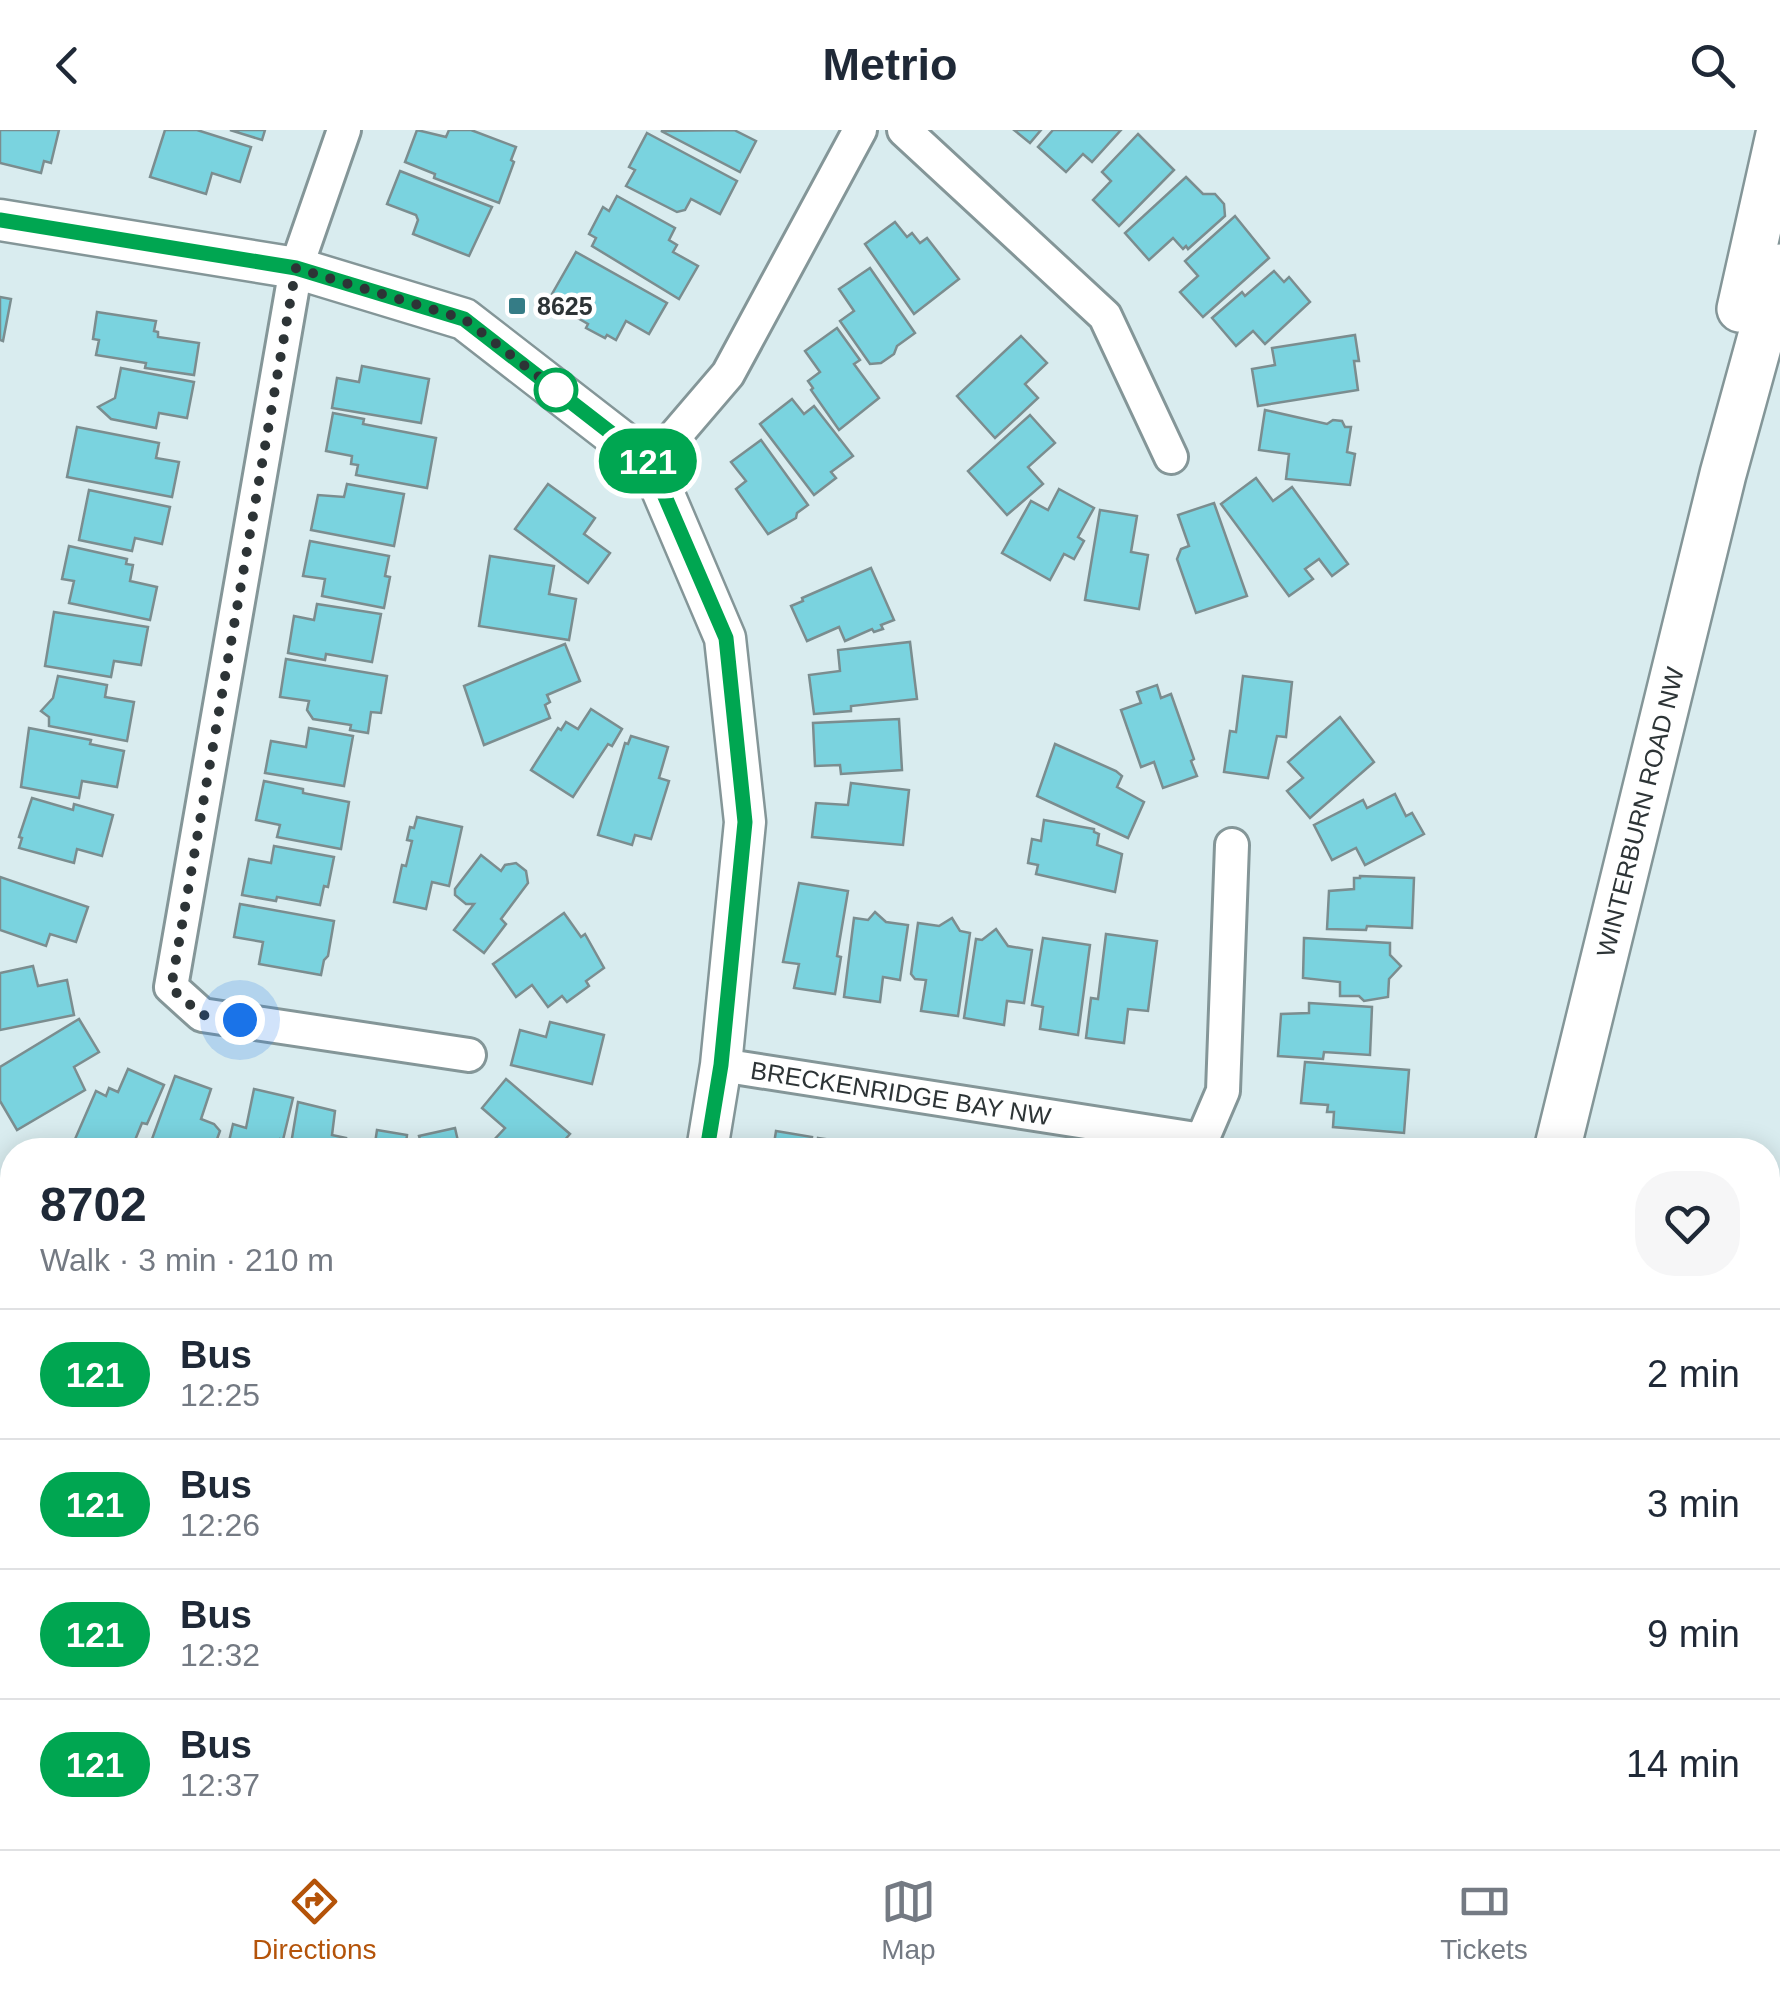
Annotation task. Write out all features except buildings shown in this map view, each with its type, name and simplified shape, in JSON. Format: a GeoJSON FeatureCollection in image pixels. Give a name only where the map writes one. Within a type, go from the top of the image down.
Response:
{"type":"FeatureCollection","features":[{"type":"Feature","properties":{"kind":"main road","name":"WINTERBURN ROAD NW"},"geometry":{"type":"LineString","coordinates":[[1723,474],[1732,348],[1780,130]]}},
{"type":"Feature","properties":{"kind":"main road","name":"WINTERBURN ROAD NW"},"geometry":{"type":"LineString","coordinates":[[1560,1138],[1723,474],[1780,266]]}},
{"type":"Feature","properties":{"kind":"street"},"geometry":{"type":"LineString","coordinates":[[344,130],[296,268],[171,988],[202,1015],[469,1054]]}},
{"type":"Feature","properties":{"kind":"street"},"geometry":{"type":"LineString","coordinates":[[651,464],[728,374],[860,130]]}},
{"type":"Feature","properties":{"kind":"street"},"geometry":{"type":"LineString","coordinates":[[904,130],[1105,316],[1171,457]]}},
{"type":"Feature","properties":{"kind":"street"},"geometry":{"type":"LineString","coordinates":[[0,220],[296,268],[464,319],[651,464],[726,638],[745,822],[721,1065],[709,1138]]}},
{"type":"Feature","properties":{"kind":"street","name":"BRECKENRIDGE BAY NW"},"geometry":{"type":"LineString","coordinates":[[1203,1138],[1223,1091],[1232,845]]}},
{"type":"Feature","properties":{"kind":"street","name":"BRECKENRIDGE BAY NW"},"geometry":{"type":"LineString","coordinates":[[721,1065],[1189,1138]]}},
{"type":"Feature","properties":{"kind":"bus line","name":"121"},"geometry":{"type":"LineString","coordinates":[[0,220],[296,268],[464,319],[651,464],[726,638],[745,822],[721,1065],[709,1138]]}},
{"type":"Feature","properties":{"kind":"place","name":"8625"},"geometry":{"type":"Point","coordinates":[517,306]}},
{"type":"Feature","properties":{"kind":"route"},"geometry":{"type":"LineString","coordinates":[[240,1020],[202,1015],[171,988],[296,268],[464,319],[556,390]]}}]}
